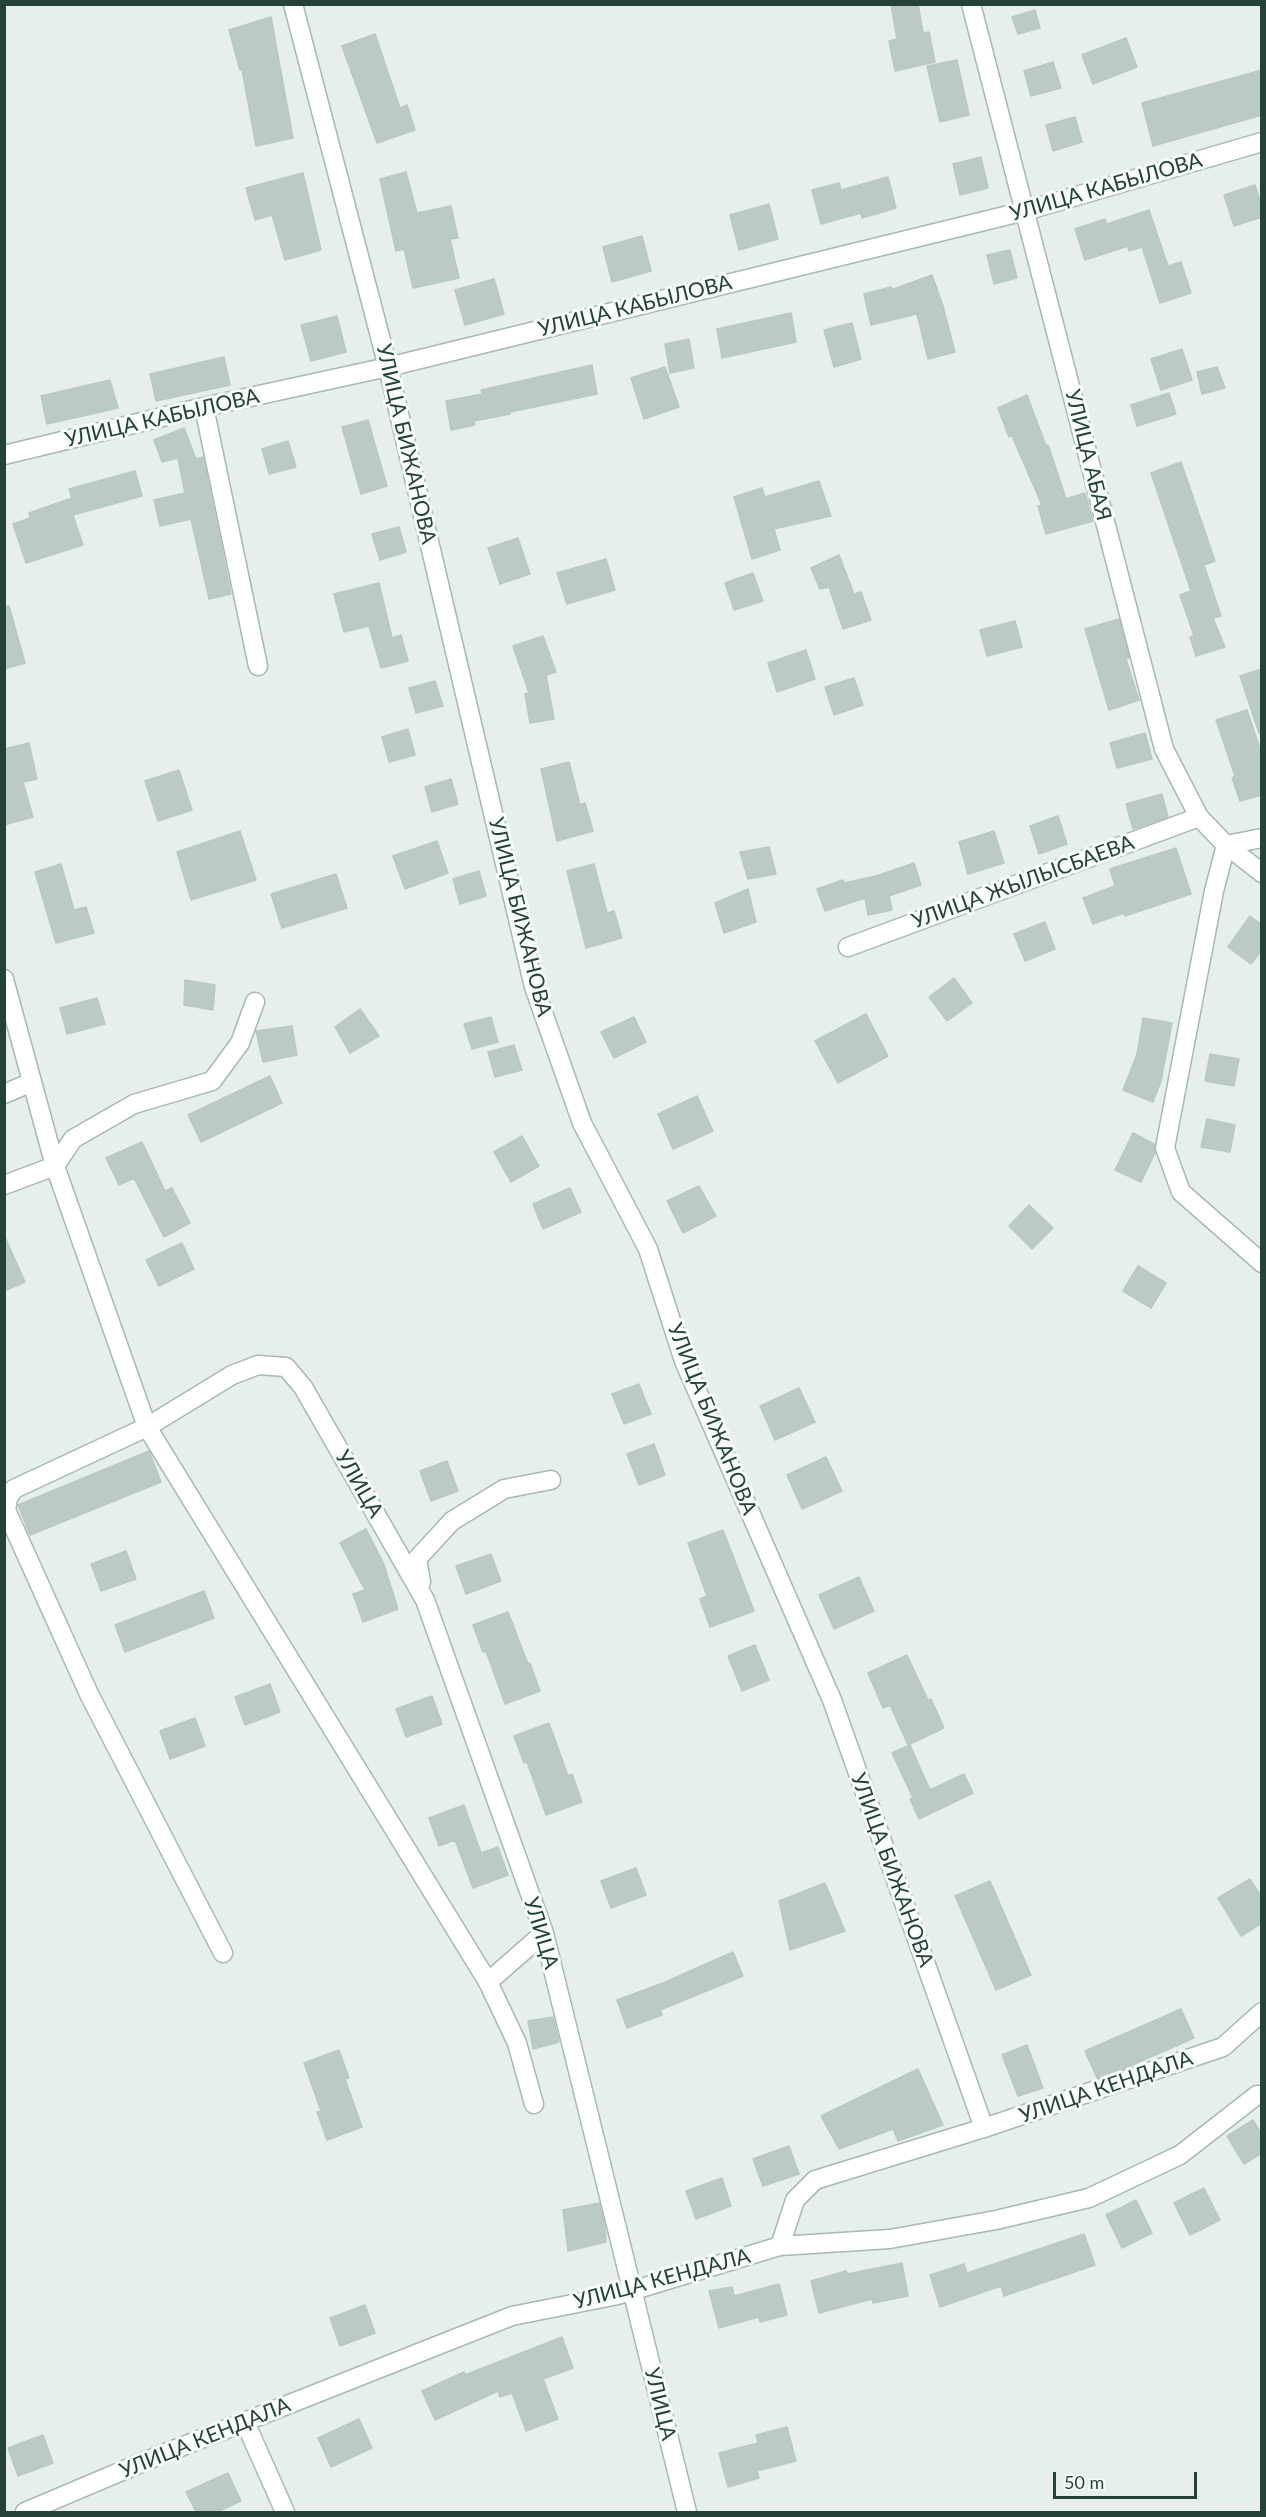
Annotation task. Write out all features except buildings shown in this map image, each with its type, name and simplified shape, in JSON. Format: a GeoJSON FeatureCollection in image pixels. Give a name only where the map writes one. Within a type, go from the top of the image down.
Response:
{"type":"FeatureCollection","features":[{"type":"Feature","properties":{"kind":"street","name":"УЛИЦА БИЖАНОВА"},"geometry":{"type":"LineString","coordinates":[[293,4],[388,367],[534,987],[582,1123],[648,1249],[684,1361],[832,1700],[984,2128]]}},
{"type":"Feature","properties":{"kind":"street","name":"УЛИЦА АБАЯ"},"geometry":{"type":"LineString","coordinates":[[971,4],[1164,749],[1199,817],[1226,845],[1262,873]]}},
{"type":"Feature","properties":{"kind":"street","name":"УЛИЦА КАБЫЛОВА"},"geometry":{"type":"LineString","coordinates":[[4,455],[204,407],[388,367],[1025,211],[1262,142]]}},
{"type":"Feature","properties":{"kind":"street"},"geometry":{"type":"LineString","coordinates":[[204,407],[258,666]]}},
{"type":"Feature","properties":{"kind":"street","name":"УЛИЦА ЖЫЛЫСБАЕВА"},"geometry":{"type":"LineString","coordinates":[[848,947],[1199,817]]}},
{"type":"Feature","properties":{"kind":"street"},"geometry":{"type":"LineString","coordinates":[[1262,838],[1226,845],[1212,903],[1165,1148],[1181,1192],[1262,1263]]}},
{"type":"Feature","properties":{"kind":"street"},"geometry":{"type":"LineString","coordinates":[[4,979],[55,1166],[147,1427],[488,1982],[517,2043],[534,2104]]}},
{"type":"Feature","properties":{"kind":"street"},"geometry":{"type":"LineString","coordinates":[[4,1185],[55,1166],[73,1139],[134,1104],[212,1081],[240,1043],[255,1002]]}},
{"type":"Feature","properties":{"kind":"street"},"geometry":{"type":"LineString","coordinates":[[4,1094],[32,1082]]}},
{"type":"Feature","properties":{"kind":"street","name":"УЛИЦА"},"geometry":{"type":"LineString","coordinates":[[223,1953],[90,1694],[6,1510],[8,1498],[14,1489],[147,1427],[232,1375],[258,1365],[286,1367],[303,1387],[425,1600],[544,1933],[687,2512]]}},
{"type":"Feature","properties":{"kind":"street"},"geometry":{"type":"LineString","coordinates":[[425,1600],[417,1559],[452,1521],[504,1488],[551,1480]]}},
{"type":"Feature","properties":{"kind":"street"},"geometry":{"type":"LineString","coordinates":[[488,1982],[544,1933]]}},
{"type":"Feature","properties":{"kind":"street","name":"УЛИЦА КЕНДАЛА"},"geometry":{"type":"LineString","coordinates":[[25,2512],[512,2316],[632,2291],[780,2246],[795,2200],[815,2180],[984,2128],[1223,2047],[1262,2012]]}},
{"type":"Feature","properties":{"kind":"street"},"geometry":{"type":"LineString","coordinates":[[780,2246],[890,2239],[996,2220],[1089,2198],[1180,2155],[1257,2095]]}},
{"type":"Feature","properties":{"kind":"street"},"geometry":{"type":"LineString","coordinates":[[245,2422],[285,2512]]}}]}
